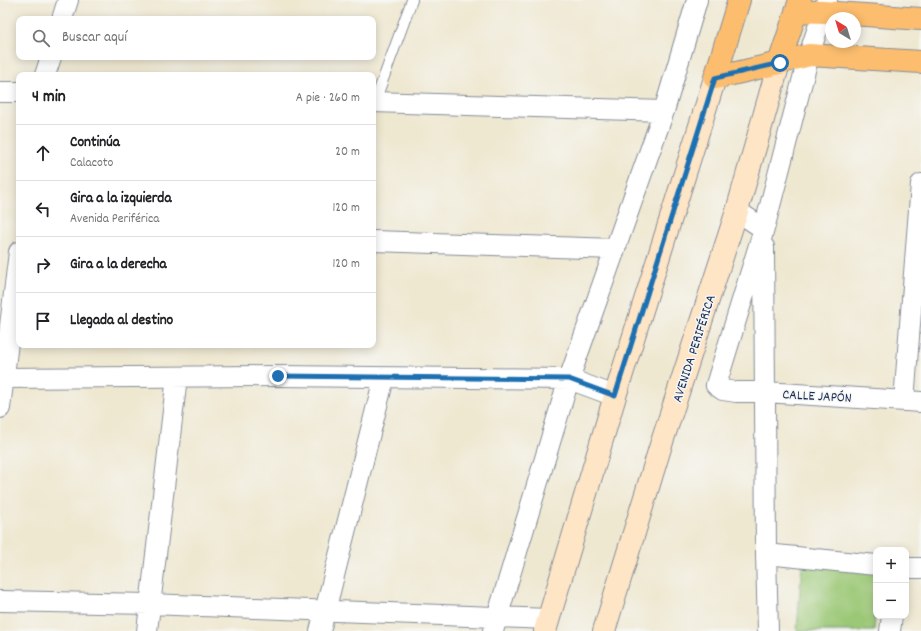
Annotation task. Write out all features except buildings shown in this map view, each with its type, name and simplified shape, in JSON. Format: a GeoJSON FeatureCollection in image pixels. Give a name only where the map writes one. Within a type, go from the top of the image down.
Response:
{"type":"FeatureCollection","features":[{"type":"Feature","properties":{"kind":"main road"},"geometry":{"type":"LineString","coordinates":[[715,78],[739,0]]}},
{"type":"Feature","properties":{"kind":"main road"},"geometry":{"type":"LineString","coordinates":[[780,63],[798,6],[825,6],[921,19]]}},
{"type":"Feature","properties":{"kind":"main road"},"geometry":{"type":"LineString","coordinates":[[715,78],[809,55],[921,62]]}},
{"type":"Feature","properties":{"kind":"street"},"geometry":{"type":"LineString","coordinates":[[63,16],[68,0]]}},
{"type":"Feature","properties":{"kind":"street"},"geometry":{"type":"LineString","coordinates":[[495,624],[569,379],[664,111],[697,0]]}},
{"type":"Feature","properties":{"kind":"street"},"geometry":{"type":"LineString","coordinates":[[768,631],[766,554],[764,229],[809,55],[825,6]]}},
{"type":"Feature","properties":{"kind":"street"},"geometry":{"type":"LineString","coordinates":[[46,72],[50,60]]}},
{"type":"Feature","properties":{"kind":"street","name":"AVENIDA PERIFÉRICA"},"geometry":{"type":"LineString","coordinates":[[604,631],[660,448],[736,211],[780,63]]}},
{"type":"Feature","properties":{"kind":"street"},"geometry":{"type":"LineString","coordinates":[[0,601],[149,604],[326,611],[495,624],[547,625],[615,396],[715,78]]}},
{"type":"Feature","properties":{"kind":"street"},"geometry":{"type":"LineString","coordinates":[[0,92],[16,92]]}},
{"type":"Feature","properties":{"kind":"street"},"geometry":{"type":"LineString","coordinates":[[376,104],[664,111]]}},
{"type":"Feature","properties":{"kind":"street"},"geometry":{"type":"LineString","coordinates":[[912,401],[921,184]]}},
{"type":"Feature","properties":{"kind":"street"},"geometry":{"type":"LineString","coordinates":[[736,211],[764,229]]}},
{"type":"Feature","properties":{"kind":"street","name":"CALLE JAPÓN"},"geometry":{"type":"LineString","coordinates":[[764,229],[716,384],[723,390],[912,401]]}},
{"type":"Feature","properties":{"kind":"street"},"geometry":{"type":"LineString","coordinates":[[376,241],[615,249]]}},
{"type":"Feature","properties":{"kind":"street"},"geometry":{"type":"LineString","coordinates":[[0,408],[16,277]]}},
{"type":"Feature","properties":{"kind":"street"},"geometry":{"type":"LineString","coordinates":[[4,378],[278,376],[569,379],[615,396]]}},
{"type":"Feature","properties":{"kind":"street"},"geometry":{"type":"LineString","coordinates":[[147,631],[177,377]]}},
{"type":"Feature","properties":{"kind":"street"},"geometry":{"type":"LineString","coordinates":[[320,631],[384,378]]}},
{"type":"Feature","properties":{"kind":"street"},"geometry":{"type":"LineString","coordinates":[[766,554],[873,565]]}},
{"type":"Feature","properties":{"kind":"street"},"geometry":{"type":"LineString","coordinates":[[909,568],[921,568]]}},
{"type":"Feature","properties":{"kind":"street"},"geometry":{"type":"LineString","coordinates":[[890,631],[892,619]]}},
{"type":"Feature","properties":{"kind":"lane"},"geometry":{"type":"LineString","coordinates":[[376,99],[412,0]]}},
{"type":"Feature","properties":{"kind":"green space"},"geometry":{"type":"Polygon","coordinates":[[[802,563],[873,568],[874,631],[797,631],[802,563]]]}},
{"type":"Feature","properties":{"kind":"route"},"geometry":{"type":"LineString","coordinates":[[278,376],[569,379],[615,396],[715,78],[780,63]]}}]}
